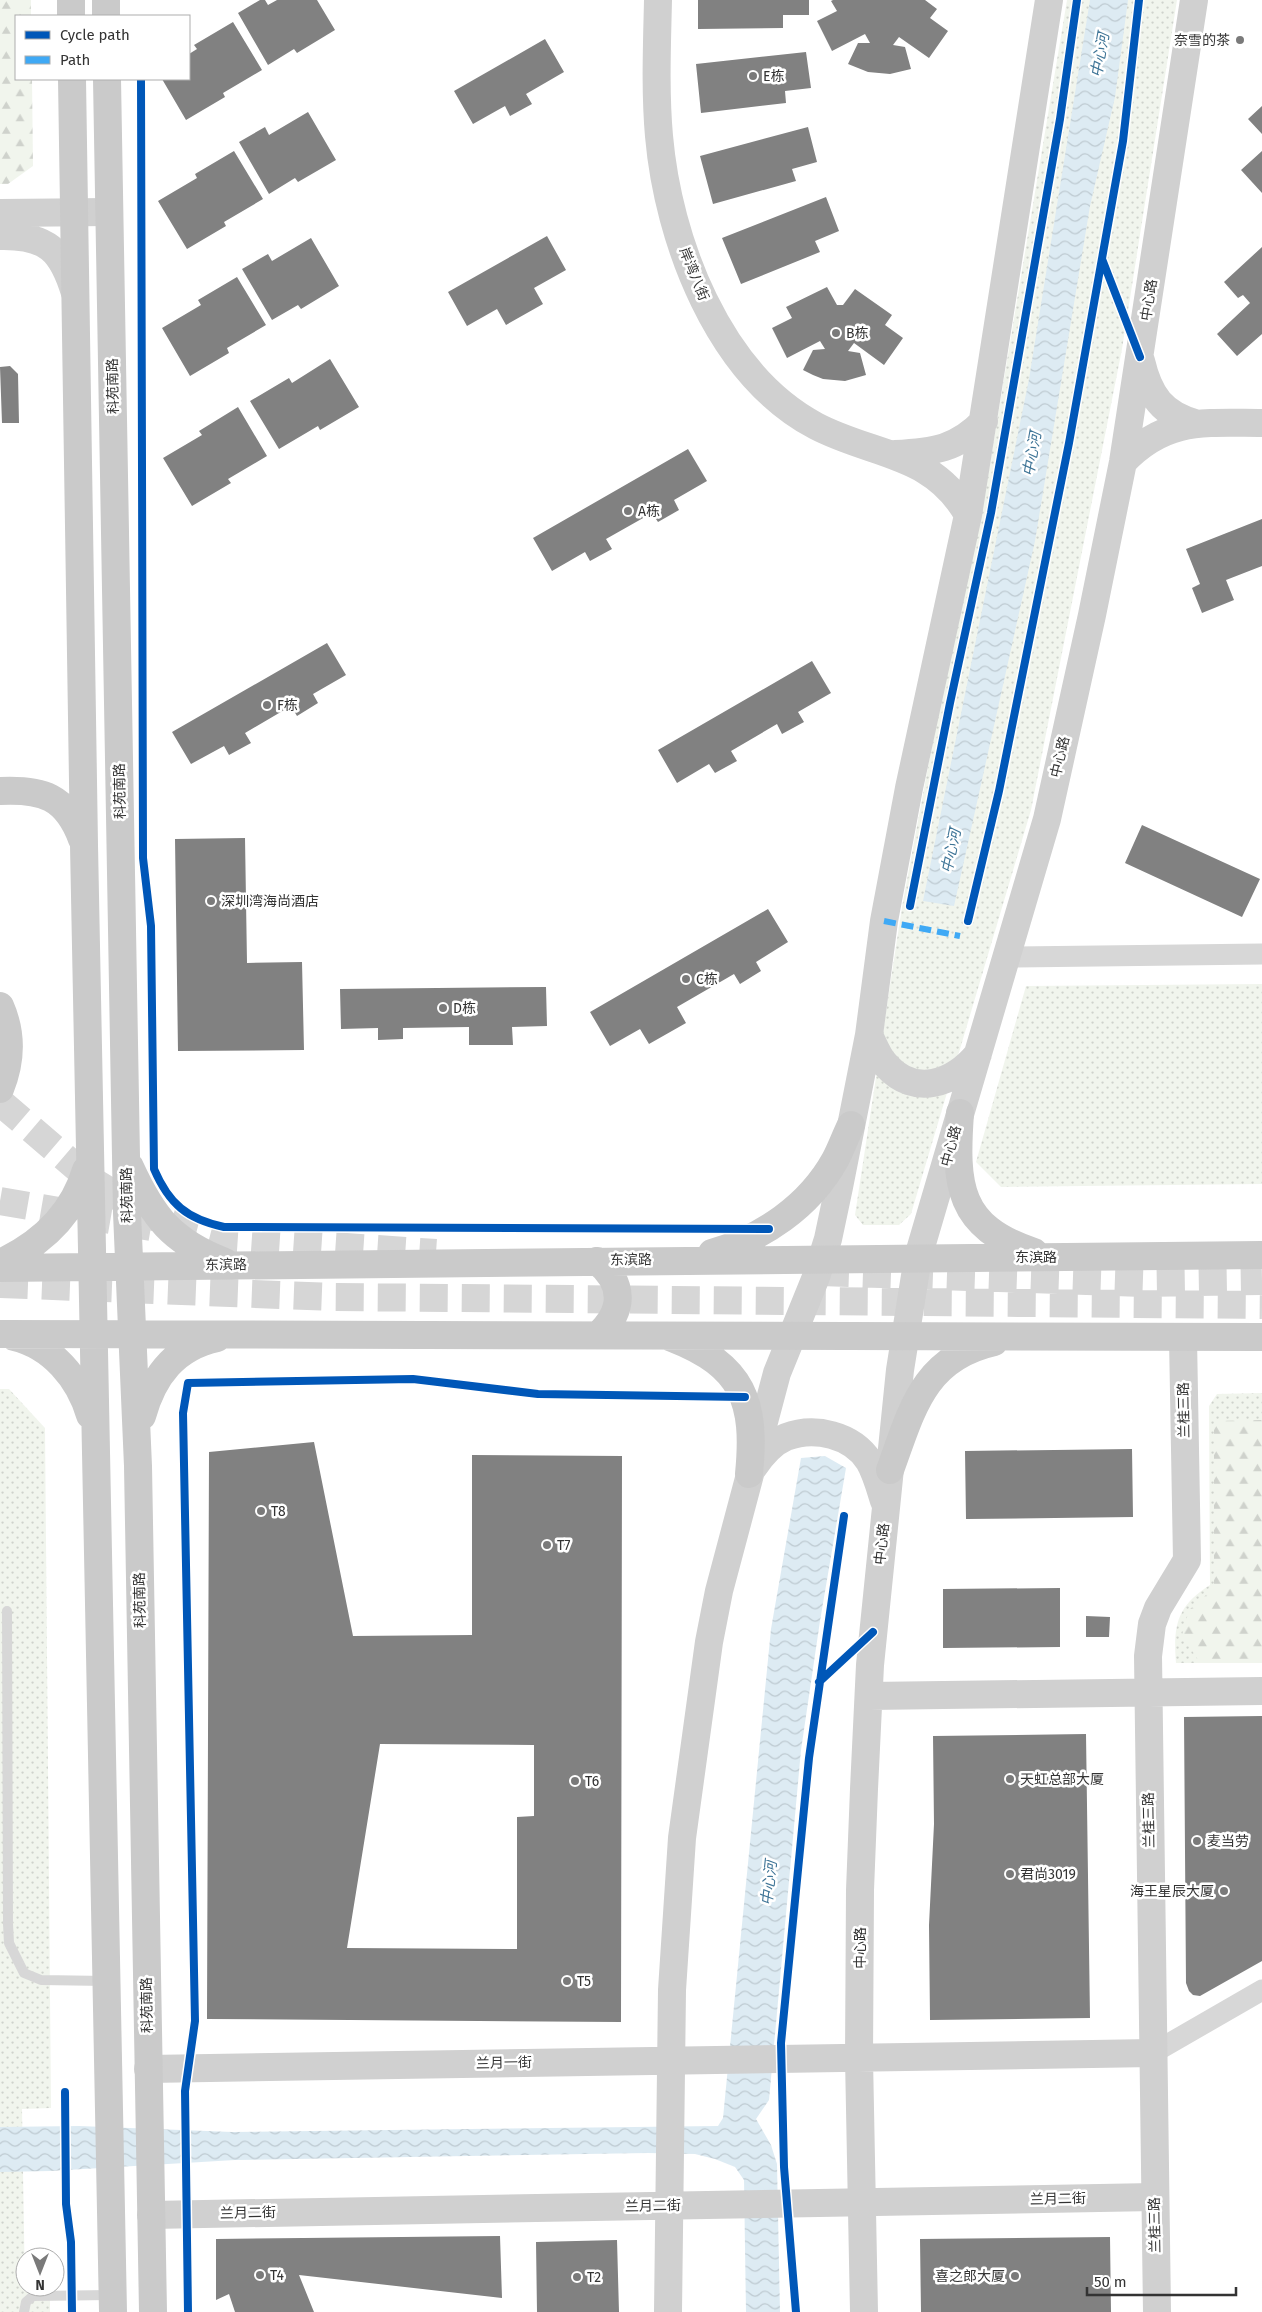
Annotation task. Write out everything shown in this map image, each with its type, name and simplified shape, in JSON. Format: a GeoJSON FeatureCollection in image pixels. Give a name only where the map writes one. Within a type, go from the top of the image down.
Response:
{"type":"FeatureCollection","features":[{"type":"Feature","properties":{"kind":"main road"},"geometry":{"type":"LineString","coordinates":[[71,0],[71,15]]}},
{"type":"Feature","properties":{"kind":"main road"},"geometry":{"type":"LineString","coordinates":[[106,0],[106,15]]}},
{"type":"Feature","properties":{"kind":"main road","name":"岸湾八街"},"geometry":{"type":"LineString","coordinates":[[658,0],[657,93],[659,137],[665,180],[681,241],[708,309],[728,343],[749,371],[793,412],[838,436],[918,465],[941,479],[952,489],[968,515]]}},
{"type":"Feature","properties":{"kind":"main road"},"geometry":{"type":"LineString","coordinates":[[668,2312],[670,2087],[682,2060],[674,1962],[687,1792],[713,1618],[749,1474],[777,1373],[822,1258],[830,1231],[869,1035],[884,921],[905,807],[968,515],[1049,0]]}},
{"type":"Feature","properties":{"kind":"main road","name":"中心路"},"geometry":{"type":"LineString","coordinates":[[864,2312],[850,2202],[848,2058],[860,1890],[871,1648],[905,1335],[918,1257],[1047,818],[1092,615],[1123,462],[1194,0]]}},
{"type":"Feature","properties":{"kind":"main road"},"geometry":{"type":"LineString","coordinates":[[72,80],[84,845],[112,2303]]}},
{"type":"Feature","properties":{"kind":"main road","name":"科苑南路"},"geometry":{"type":"LineString","coordinates":[[107,80],[126,1159],[138,1466],[153,2312]]}},
{"type":"Feature","properties":{"kind":"main road"},"geometry":{"type":"LineString","coordinates":[[0,213],[110,212]]}},
{"type":"Feature","properties":{"kind":"main road"},"geometry":{"type":"LineString","coordinates":[[0,236],[32,238],[49,247],[60,258],[68,272],[76,296]]}},
{"type":"Feature","properties":{"kind":"main road"},"geometry":{"type":"LineString","coordinates":[[1140,357],[1149,386],[1164,408],[1182,420],[1198,424]]}},
{"type":"Feature","properties":{"kind":"main road"},"geometry":{"type":"LineString","coordinates":[[890,454],[928,452],[944,448],[959,442],[984,421]]}},
{"type":"Feature","properties":{"kind":"main road"},"geometry":{"type":"LineString","coordinates":[[1123,462],[1144,441],[1159,434],[1198,424],[1262,423]]}},
{"type":"Feature","properties":{"kind":"main road"},"geometry":{"type":"LineString","coordinates":[[0,791],[25,790],[48,795],[64,808],[76,822],[84,845]]}},
{"type":"Feature","properties":{"kind":"main road"},"geometry":{"type":"LineString","coordinates":[[0,1006],[6,1025],[9,1053],[6,1072],[0,1089]]}},
{"type":"Feature","properties":{"kind":"main road"},"geometry":{"type":"LineString","coordinates":[[869,1035],[876,1052],[891,1070],[910,1082],[925,1084],[940,1082],[956,1076],[979,1054]]}},
{"type":"Feature","properties":{"kind":"main road"},"geometry":{"type":"LineString","coordinates":[[88,1046],[124,1047]]}},
{"type":"Feature","properties":{"kind":"main road"},"geometry":{"type":"LineString","coordinates":[[960,1113],[957,1154],[959,1181],[970,1208],[983,1227],[1013,1245],[1050,1257]]}},
{"type":"Feature","properties":{"kind":"main road"},"geometry":{"type":"LineString","coordinates":[[690,1260],[734,1247],[769,1229],[796,1208],[816,1186],[834,1161],[851,1125]]}},
{"type":"Feature","properties":{"kind":"main road"},"geometry":{"type":"LineString","coordinates":[[0,1263],[18,1255],[43,1238],[58,1221],[73,1203],[90,1159]]}},
{"type":"Feature","properties":{"kind":"main road"},"geometry":{"type":"LineString","coordinates":[[126,1159],[153,1210],[165,1225],[178,1237],[200,1252],[233,1265]]}},
{"type":"Feature","properties":{"kind":"main road","name":"东滨路"},"geometry":{"type":"LineString","coordinates":[[0,1268],[918,1257],[1262,1255]]}},
{"type":"Feature","properties":{"kind":"main road"},"geometry":{"type":"LineString","coordinates":[[597,1261],[608,1270],[615,1282],[618,1296],[612,1319],[598,1335]]}},
{"type":"Feature","properties":{"kind":"main road"},"geometry":{"type":"LineString","coordinates":[[0,1334],[1262,1337]]}},
{"type":"Feature","properties":{"kind":"main road"},"geometry":{"type":"LineString","coordinates":[[0,1334],[37,1346],[62,1364],[76,1383],[87,1406],[95,1432]]}},
{"type":"Feature","properties":{"kind":"main road"},"geometry":{"type":"LineString","coordinates":[[137,1434],[152,1385],[168,1365],[187,1350],[200,1343],[233,1334]]}},
{"type":"Feature","properties":{"kind":"main road"},"geometry":{"type":"LineString","coordinates":[[664,1335],[694,1346],[718,1362],[735,1380],[745,1397],[750,1415],[752,1433],[749,1474]]}},
{"type":"Feature","properties":{"kind":"main road"},"geometry":{"type":"LineString","coordinates":[[890,1470],[912,1410],[931,1376],[945,1363],[961,1353],[980,1345],[1017,1337]]}},
{"type":"Feature","properties":{"kind":"main road","name":"兰桂三路"},"geometry":{"type":"LineString","coordinates":[[1157,2312],[1147,1693],[1148,1656],[1152,1624],[1158,1608],[1187,1560],[1183,1338]]}},
{"type":"Feature","properties":{"kind":"main road"},"geometry":{"type":"LineString","coordinates":[[749,1474],[760,1457],[786,1437],[803,1433],[821,1432],[839,1437],[857,1448],[868,1461],[879,1483],[886,1507]]}},
{"type":"Feature","properties":{"kind":"main road"},"geometry":{"type":"LineString","coordinates":[[96,1467],[138,1466]]}},
{"type":"Feature","properties":{"kind":"main road"},"geometry":{"type":"LineString","coordinates":[[868,1696],[1262,1691]]}},
{"type":"Feature","properties":{"kind":"main road","name":"兰月一街"},"geometry":{"type":"LineString","coordinates":[[148,2080],[682,2060],[1153,2053]]}},
{"type":"Feature","properties":{"kind":"main road","name":"兰月二街"},"geometry":{"type":"LineString","coordinates":[[151,2209],[669,2193],[696,2205],[1155,2197]]}},
{"type":"Feature","properties":{"kind":"street"},"geometry":{"type":"LineString","coordinates":[[1007,957],[1262,954]]}},
{"type":"Feature","properties":{"kind":"street"},"geometry":{"type":"LineString","coordinates":[[1153,2053],[1262,1990]]}},
{"type":"Feature","properties":{"kind":"lane"},"geometry":{"type":"LineString","coordinates":[[7,1611],[8,1924],[10,1943],[24,1973],[41,1980],[106,1981]]}},
{"type":"Feature","properties":{"kind":"lane"},"geometry":{"type":"LineString","coordinates":[[24,2312],[26,2302],[33,2296],[112,2303]]}},
{"type":"Feature","properties":{"kind":"green space"},"geometry":{"type":"Polygon","coordinates":[[[0,0],[31,0],[31,15],[15,15],[15,80],[32,80],[33,166],[8,184],[0,184],[0,0]]]}},
{"type":"Feature","properties":{"kind":"green space"},"geometry":{"type":"Polygon","coordinates":[[[1067,0],[1177,0],[1122,349],[1031,810],[911,1214],[899,1225],[863,1225],[855,1215],[902,907],[938,713],[987,481],[1067,0]]]}},
{"type":"Feature","properties":{"kind":"green space"},"geometry":{"type":"Polygon","coordinates":[[[1262,984],[1262,1184],[1001,1187],[976,1162],[1026,986],[1262,984]]]}},
{"type":"Feature","properties":{"kind":"green space"},"geometry":{"type":"Polygon","coordinates":[[[0,1389],[9,1389],[45,1428],[51,2108],[22,2109],[24,2247],[15,2247],[15,2297],[50,2297],[50,2312],[0,2312],[0,1389]]]}},
{"type":"Feature","properties":{"kind":"green space"},"geometry":{"type":"Polygon","coordinates":[[[1262,1393],[1262,1663],[1176,1663],[1175,1638],[1180,1618],[1190,1601],[1210,1585],[1209,1406],[1217,1394],[1262,1393]]]}},
{"type":"Feature","properties":{"kind":"green space"},"geometry":{"type":"Polygon","coordinates":[[[1262,1420],[1262,1663],[1200,1663],[1182,1635],[1189,1610],[1214,1588],[1214,1421],[1262,1420]]]}},
{"type":"Feature","properties":{"kind":"water","name":"中心河"},"geometry":{"type":"Polygon","coordinates":[[[1090,0],[1128,0],[1115,97],[1090,206],[1035,541],[954,906],[923,901],[1029,379],[1090,0]]]}},
{"type":"Feature","properties":{"kind":"water","name":"中心河"},"geometry":{"type":"Polygon","coordinates":[[[825,1456],[846,1468],[820,1621],[801,1750],[769,2100],[756,2119],[771,2145],[777,2164],[780,2312],[746,2312],[744,2180],[735,2167],[695,2154],[648,2153],[235,2160],[50,2171],[0,2172],[0,2127],[79,2126],[232,2132],[718,2126],[723,2118],[771,1629],[801,1458],[825,1456]]]}},
{"type":"Feature","properties":{"kind":"building"},"geometry":{"type":"Polygon","coordinates":[[[260,0],[265,0],[268,5],[277,0],[317,0],[335,30],[297,53],[294,49],[268,65],[238,13],[260,0]]]}},
{"type":"Feature","properties":{"kind":"building"},"geometry":{"type":"Polygon","coordinates":[[[698,0],[809,0],[809,15],[783,15],[783,28],[698,29],[698,0]]]}},
{"type":"Feature","properties":{"kind":"building"},"geometry":{"type":"Polygon","coordinates":[[[925,0],[937,9],[930,18],[948,31],[929,58],[899,37],[893,45],[905,47],[911,69],[890,74],[868,72],[848,64],[858,43],[870,43],[865,34],[832,51],[817,21],[837,11],[831,1],[925,0]]]}},
{"type":"Feature","properties":{"kind":"building"},"geometry":{"type":"Polygon","coordinates":[[[233,22],[262,70],[223,93],[225,97],[186,120],[163,80],[190,80],[190,53],[197,49],[194,45],[233,22]]]}},
{"type":"Feature","properties":{"kind":"building"},"geometry":{"type":"Polygon","coordinates":[[[545,39],[564,72],[526,94],[532,104],[510,116],[505,106],[473,124],[454,91],[545,39]]]}},
{"type":"Feature","properties":{"kind":"building","name":"E栋"},"geometry":{"type":"Polygon","coordinates":[[[806,52],[811,88],[785,91],[786,103],[701,113],[696,64],[806,52]]]}},
{"type":"Feature","properties":{"kind":"building"},"geometry":{"type":"Polygon","coordinates":[[[1262,106],[1262,134],[1248,119],[1262,106]]]}},
{"type":"Feature","properties":{"kind":"building"},"geometry":{"type":"Polygon","coordinates":[[[308,112],[336,160],[298,182],[295,178],[269,194],[239,142],[265,127],[269,135],[308,112]]]}},
{"type":"Feature","properties":{"kind":"building"},"geometry":{"type":"Polygon","coordinates":[[[808,127],[817,162],[792,169],[796,181],[713,204],[700,156],[808,127]]]}},
{"type":"Feature","properties":{"kind":"building"},"geometry":{"type":"Polygon","coordinates":[[[234,151],[263,199],[224,222],[226,226],[187,249],[158,201],[197,178],[195,174],[234,151]]]}},
{"type":"Feature","properties":{"kind":"building"},"geometry":{"type":"Polygon","coordinates":[[[1262,151],[1262,193],[1241,170],[1262,151]]]}},
{"type":"Feature","properties":{"kind":"building"},"geometry":{"type":"Polygon","coordinates":[[[826,197],[839,231],[815,241],[820,252],[741,284],[722,238],[826,197]]]}},
{"type":"Feature","properties":{"kind":"building"},"geometry":{"type":"Polygon","coordinates":[[[547,236],[566,270],[534,288],[543,304],[506,325],[497,309],[467,326],[448,292],[547,236]]]}},
{"type":"Feature","properties":{"kind":"building"},"geometry":{"type":"Polygon","coordinates":[[[311,238],[339,286],[301,309],[298,305],[272,320],[242,269],[268,254],[272,261],[311,238]]]}},
{"type":"Feature","properties":{"kind":"building"},"geometry":{"type":"Polygon","coordinates":[[[1262,247],[1262,334],[1237,356],[1217,334],[1250,303],[1243,295],[1238,298],[1224,282],[1262,247]]]}},
{"type":"Feature","properties":{"kind":"building"},"geometry":{"type":"Polygon","coordinates":[[[237,277],[266,325],[227,348],[229,353],[190,376],[162,328],[201,305],[198,300],[237,277]]]}},
{"type":"Feature","properties":{"kind":"building","name":"B栋"},"geometry":{"type":"Polygon","coordinates":[[[827,287],[837,305],[843,305],[855,289],[892,315],[885,325],[903,338],[884,365],[854,343],[848,351],[860,353],[866,375],[845,381],[823,379],[803,370],[813,350],[825,349],[820,341],[787,358],[772,328],[792,318],[786,307],[827,287]]]}},
{"type":"Feature","properties":{"kind":"building"},"geometry":{"type":"Polygon","coordinates":[[[330,359],[359,407],[320,430],[318,426],[279,449],[250,401],[289,378],[292,383],[330,359]]]}},
{"type":"Feature","properties":{"kind":"building"},"geometry":{"type":"Polygon","coordinates":[[[10,366],[18,374],[19,423],[2,423],[0,367],[10,366]]]}},
{"type":"Feature","properties":{"kind":"building"},"geometry":{"type":"Polygon","coordinates":[[[238,407],[267,456],[228,479],[231,483],[192,506],[163,458],[202,435],[199,431],[238,407]]]}},
{"type":"Feature","properties":{"kind":"building","name":"A栋"},"geometry":{"type":"Polygon","coordinates":[[[688,449],[707,481],[674,500],[679,510],[658,522],[652,513],[606,539],[612,549],[590,561],[585,552],[552,571],[533,538],[688,449]]]}},
{"type":"Feature","properties":{"kind":"building"},"geometry":{"type":"Polygon","coordinates":[[[1262,519],[1262,566],[1226,580],[1234,600],[1202,613],[1192,588],[1200,584],[1186,549],[1262,519]]]}},
{"type":"Feature","properties":{"kind":"building","name":"F栋"},"geometry":{"type":"Polygon","coordinates":[[[327,643],[346,675],[313,694],[318,703],[297,716],[291,706],[245,733],[251,743],[229,755],[224,746],[191,764],[172,732],[327,643]]]}},
{"type":"Feature","properties":{"kind":"building"},"geometry":{"type":"Polygon","coordinates":[[[812,661],[831,693],[798,712],[804,722],[782,734],[777,724],[731,751],[737,761],[715,773],[709,764],[677,783],[658,750],[812,661]]]}},
{"type":"Feature","properties":{"kind":"building"},"geometry":{"type":"Polygon","coordinates":[[[1142,825],[1260,879],[1242,917],[1125,863],[1142,825]]]}},
{"type":"Feature","properties":{"kind":"building","name":"深圳湾海尚酒店"},"geometry":{"type":"Polygon","coordinates":[[[245,838],[247,963],[302,962],[304,1050],[178,1051],[175,839],[245,838]]]}},
{"type":"Feature","properties":{"kind":"building","name":"C栋"},"geometry":{"type":"Polygon","coordinates":[[[768,909],[788,942],[756,962],[761,971],[740,984],[734,974],[677,1007],[686,1023],[649,1044],[640,1029],[610,1046],[590,1012],[768,909]]]}},
{"type":"Feature","properties":{"kind":"building","name":"D栋"},"geometry":{"type":"Polygon","coordinates":[[[546,987],[547,1026],[512,1027],[513,1045],[469,1045],[469,1027],[403,1028],[403,1039],[378,1040],[378,1028],[341,1029],[340,989],[546,987]]]}},
{"type":"Feature","properties":{"kind":"building"},"geometry":{"type":"Polygon","coordinates":[[[314,1442],[353,1636],[472,1635],[472,1455],[622,1456],[621,2022],[207,2019],[209,1452],[314,1442]],[[380,1744],[347,1948],[517,1949],[517,1817],[534,1816],[534,1745],[380,1744]]]}},
{"type":"Feature","properties":{"kind":"building"},"geometry":{"type":"Polygon","coordinates":[[[1132,1449],[1133,1517],[966,1519],[965,1451],[1132,1449]]]}},
{"type":"Feature","properties":{"kind":"building"},"geometry":{"type":"Polygon","coordinates":[[[1060,1588],[1060,1647],[943,1648],[943,1589],[1060,1588]]]}},
{"type":"Feature","properties":{"kind":"building"},"geometry":{"type":"Polygon","coordinates":[[[1086,1616],[1110,1617],[1109,1637],[1086,1637],[1086,1616]]]}},
{"type":"Feature","properties":{"kind":"building","name":"海王星辰大厦"},"geometry":{"type":"Polygon","coordinates":[[[1262,1716],[1262,1961],[1200,1996],[1193,1995],[1186,1983],[1184,1717],[1262,1716]]]}},
{"type":"Feature","properties":{"kind":"building","name":"君尚3019"},"geometry":{"type":"Polygon","coordinates":[[[1086,1734],[1090,2018],[930,2020],[929,1925],[934,1824],[933,1736],[1086,1734]]]}},
{"type":"Feature","properties":{"kind":"building"},"geometry":{"type":"Polygon","coordinates":[[[500,2236],[502,2298],[299,2275],[314,2312],[235,2312],[229,2294],[216,2300],[216,2239],[500,2236]]]}},
{"type":"Feature","properties":{"kind":"building","name":"喜之郎大厦"},"geometry":{"type":"Polygon","coordinates":[[[1110,2237],[1111,2312],[921,2312],[920,2239],[1110,2237]]]}},
{"type":"Feature","properties":{"kind":"building","name":"T2"},"geometry":{"type":"Polygon","coordinates":[[[617,2240],[619,2312],[537,2312],[536,2242],[617,2240]]]}},
{"type":"Feature","properties":{"kind":"tunnel"},"geometry":{"type":"LineString","coordinates":[[0,1102],[91,1180],[147,1214],[178,1226],[229,1239],[436,1253]]}},
{"type":"Feature","properties":{"kind":"tunnel"},"geometry":{"type":"LineString","coordinates":[[0,1201],[151,1227]]}},
{"type":"Feature","properties":{"kind":"tunnel"},"geometry":{"type":"LineString","coordinates":[[821,1272],[1146,1283],[1262,1281]]}},
{"type":"Feature","properties":{"kind":"tunnel"},"geometry":{"type":"LineString","coordinates":[[0,1284],[334,1297],[1262,1305]]}},
{"type":"Feature","properties":{"kind":"marked path"},"geometry":{"type":"LineString","coordinates":[[884,921],[960,936]]}},
{"type":"Feature","properties":{"kind":"cycle path"},"geometry":{"type":"LineString","coordinates":[[910,906],[950,703],[991,513],[1060,119],[1077,0]]}},
{"type":"Feature","properties":{"kind":"cycle path"},"geometry":{"type":"LineString","coordinates":[[968,921],[999,791],[1069,443],[1123,141],[1139,0]]}},
{"type":"Feature","properties":{"kind":"cycle path"},"geometry":{"type":"LineString","coordinates":[[141,80],[143,858],[151,926],[154,1169],[166,1192],[173,1201],[190,1214],[211,1224],[224,1227],[769,1229]]}},
{"type":"Feature","properties":{"kind":"cycle path"},"geometry":{"type":"LineString","coordinates":[[1102,259],[1140,357]]}},
{"type":"Feature","properties":{"kind":"cycle path"},"geometry":{"type":"LineString","coordinates":[[188,2312],[185,2091],[195,2021],[183,1413],[188,1383],[413,1379],[538,1394],[745,1397]]}},
{"type":"Feature","properties":{"kind":"cycle path"},"geometry":{"type":"LineString","coordinates":[[796,2312],[784,2167],[781,2043],[809,1758],[844,1516]]}},
{"type":"Feature","properties":{"kind":"cycle path"},"geometry":{"type":"LineString","coordinates":[[819,1682],[873,1632]]}},
{"type":"Feature","properties":{"kind":"cycle path"},"geometry":{"type":"LineString","coordinates":[[65,2092],[66,2204],[71,2242],[72,2312]]}},
{"type":"Feature","properties":{"kind":"place","name":"奈雪的茶"},"geometry":{"type":"Point","coordinates":[1240,40]}},
{"type":"Feature","properties":{"kind":"place","name":"E栋"},"geometry":{"type":"Point","coordinates":[753,76]}},
{"type":"Feature","properties":{"kind":"place","name":"B栋"},"geometry":{"type":"Point","coordinates":[836,333]}},
{"type":"Feature","properties":{"kind":"place","name":"A栋"},"geometry":{"type":"Point","coordinates":[628,511]}},
{"type":"Feature","properties":{"kind":"place","name":"F栋"},"geometry":{"type":"Point","coordinates":[267,705]}},
{"type":"Feature","properties":{"kind":"place","name":"深圳湾海尚酒店"},"geometry":{"type":"Point","coordinates":[211,901]}},
{"type":"Feature","properties":{"kind":"place","name":"C栋"},"geometry":{"type":"Point","coordinates":[686,979]}},
{"type":"Feature","properties":{"kind":"place","name":"D栋"},"geometry":{"type":"Point","coordinates":[443,1008]}},
{"type":"Feature","properties":{"kind":"place","name":"T8"},"geometry":{"type":"Point","coordinates":[261,1511]}},
{"type":"Feature","properties":{"kind":"place","name":"T7"},"geometry":{"type":"Point","coordinates":[547,1545]}},
{"type":"Feature","properties":{"kind":"place","name":"天虹总部大厦"},"geometry":{"type":"Point","coordinates":[1010,1779]}},
{"type":"Feature","properties":{"kind":"place","name":"T6"},"geometry":{"type":"Point","coordinates":[575,1781]}},
{"type":"Feature","properties":{"kind":"place","name":"麦当劳"},"geometry":{"type":"Point","coordinates":[1197,1841]}},
{"type":"Feature","properties":{"kind":"place","name":"君尚3019"},"geometry":{"type":"Point","coordinates":[1010,1874]}},
{"type":"Feature","properties":{"kind":"place","name":"海王星辰大厦"},"geometry":{"type":"Point","coordinates":[1224,1891]}},
{"type":"Feature","properties":{"kind":"place","name":"T5"},"geometry":{"type":"Point","coordinates":[567,1981]}},
{"type":"Feature","properties":{"kind":"place","name":"T4"},"geometry":{"type":"Point","coordinates":[260,2275]}},
{"type":"Feature","properties":{"kind":"place","name":"喜之郎大厦"},"geometry":{"type":"Point","coordinates":[1015,2276]}},
{"type":"Feature","properties":{"kind":"place","name":"T2"},"geometry":{"type":"Point","coordinates":[577,2277]}}]}
